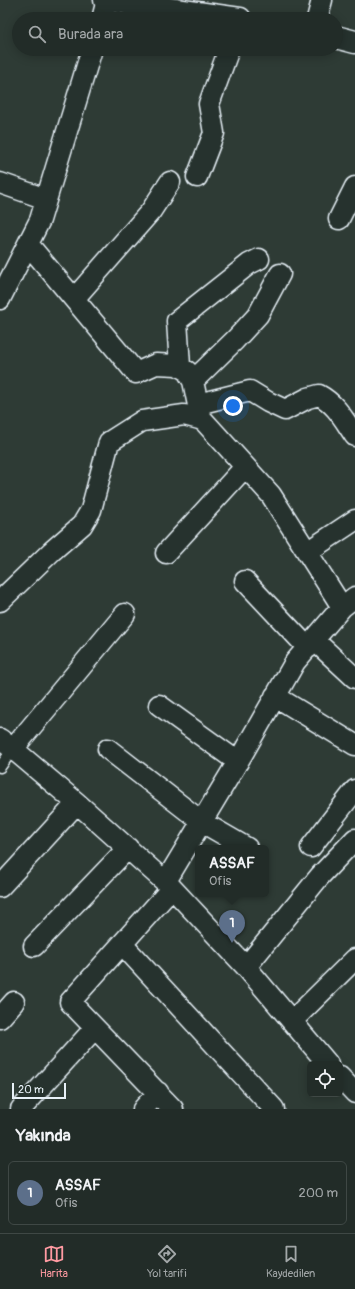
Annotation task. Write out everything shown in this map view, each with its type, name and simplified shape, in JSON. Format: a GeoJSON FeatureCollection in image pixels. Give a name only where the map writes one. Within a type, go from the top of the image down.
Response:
{"type":"FeatureCollection","features":[{"type":"Feature","properties":{"kind":"main road"},"geometry":{"type":"LineString","coordinates":[[106,0],[199,6],[218,12]]}},
{"type":"Feature","properties":{"kind":"main road"},"geometry":{"type":"LineString","coordinates":[[343,39],[355,42]]}},
{"type":"Feature","properties":{"kind":"street"},"geometry":{"type":"LineString","coordinates":[[103,12],[106,0]]}},
{"type":"Feature","properties":{"kind":"street"},"geometry":{"type":"LineString","coordinates":[[319,12],[322,0]]}},
{"type":"Feature","properties":{"kind":"street"},"geometry":{"type":"LineString","coordinates":[[2,290],[40,220],[90,56]]}},
{"type":"Feature","properties":{"kind":"street"},"geometry":{"type":"LineString","coordinates":[[197,177],[214,133],[209,104],[226,56]]}},
{"type":"Feature","properties":{"kind":"street"},"geometry":{"type":"LineString","coordinates":[[74,299],[151,211],[170,182]]}},
{"type":"Feature","properties":{"kind":"street"},"geometry":{"type":"LineString","coordinates":[[0,183],[46,199]]}},
{"type":"Feature","properties":{"kind":"street"},"geometry":{"type":"LineString","coordinates":[[339,219],[355,187]]}},
{"type":"Feature","properties":{"kind":"street"},"geometry":{"type":"LineString","coordinates":[[28,244],[136,373],[156,364],[177,365],[187,371],[193,381],[199,412],[203,420],[271,495],[307,552],[348,602],[295,662],[202,822],[169,884],[122,944],[70,1002],[173,1109]]}},
{"type":"Feature","properties":{"kind":"street"},"geometry":{"type":"LineString","coordinates":[[180,366],[177,321],[249,264],[260,259]]}},
{"type":"Feature","properties":{"kind":"street"},"geometry":{"type":"LineString","coordinates":[[193,381],[258,315],[280,274]]}},
{"type":"Feature","properties":{"kind":"street"},"geometry":{"type":"LineString","coordinates":[[0,601],[52,551],[82,525],[91,510],[109,442],[142,421],[184,416],[199,412],[250,391],[285,410],[308,398],[319,395],[329,400],[355,436]]}},
{"type":"Feature","properties":{"kind":"street"},"geometry":{"type":"LineString","coordinates":[[166,553],[245,467]]}},
{"type":"Feature","properties":{"kind":"street"},"geometry":{"type":"LineString","coordinates":[[307,552],[355,520]]}},
{"type":"Feature","properties":{"kind":"street"},"geometry":{"type":"LineString","coordinates":[[245,581],[311,644],[355,678]]}},
{"type":"Feature","properties":{"kind":"street"},"geometry":{"type":"LineString","coordinates":[[125,614],[7,744],[169,884],[246,967],[325,1061]]}},
{"type":"Feature","properties":{"kind":"street"},"geometry":{"type":"LineString","coordinates":[[275,696],[355,745]]}},
{"type":"Feature","properties":{"kind":"street"},"geometry":{"type":"LineString","coordinates":[[159,705],[238,762]]}},
{"type":"Feature","properties":{"kind":"street"},"geometry":{"type":"LineString","coordinates":[[108,749],[202,822],[242,845]]}},
{"type":"Feature","properties":{"kind":"street"},"geometry":{"type":"LineString","coordinates":[[311,847],[355,790]]}},
{"type":"Feature","properties":{"kind":"street"},"geometry":{"type":"LineString","coordinates":[[0,887],[77,803]]}},
{"type":"Feature","properties":{"kind":"street"},"geometry":{"type":"LineString","coordinates":[[246,967],[320,876],[355,839]]}},
{"type":"Feature","properties":{"kind":"street"},"geometry":{"type":"LineString","coordinates":[[34,946],[128,848]]}},
{"type":"Feature","properties":{"kind":"street"},"geometry":{"type":"LineString","coordinates":[[122,944],[274,1109]]}},
{"type":"Feature","properties":{"kind":"street"},"geometry":{"type":"LineString","coordinates":[[292,1021],[355,959]]}},
{"type":"Feature","properties":{"kind":"street"},"geometry":{"type":"LineString","coordinates":[[0,1018],[14,1002]]}},
{"type":"Feature","properties":{"kind":"street"},"geometry":{"type":"LineString","coordinates":[[21,1109],[96,1028]]}},
{"type":"Feature","properties":{"kind":"street"},"geometry":{"type":"LineString","coordinates":[[143,1109],[158,1092]]}},
{"type":"Feature","properties":{"kind":"lane"},"geometry":{"type":"LineString","coordinates":[[0,767],[7,744]]}},
{"type":"Feature","properties":{"kind":"place","name":"ASSAF"},"geometry":{"type":"Point","coordinates":[232,943]}}]}
